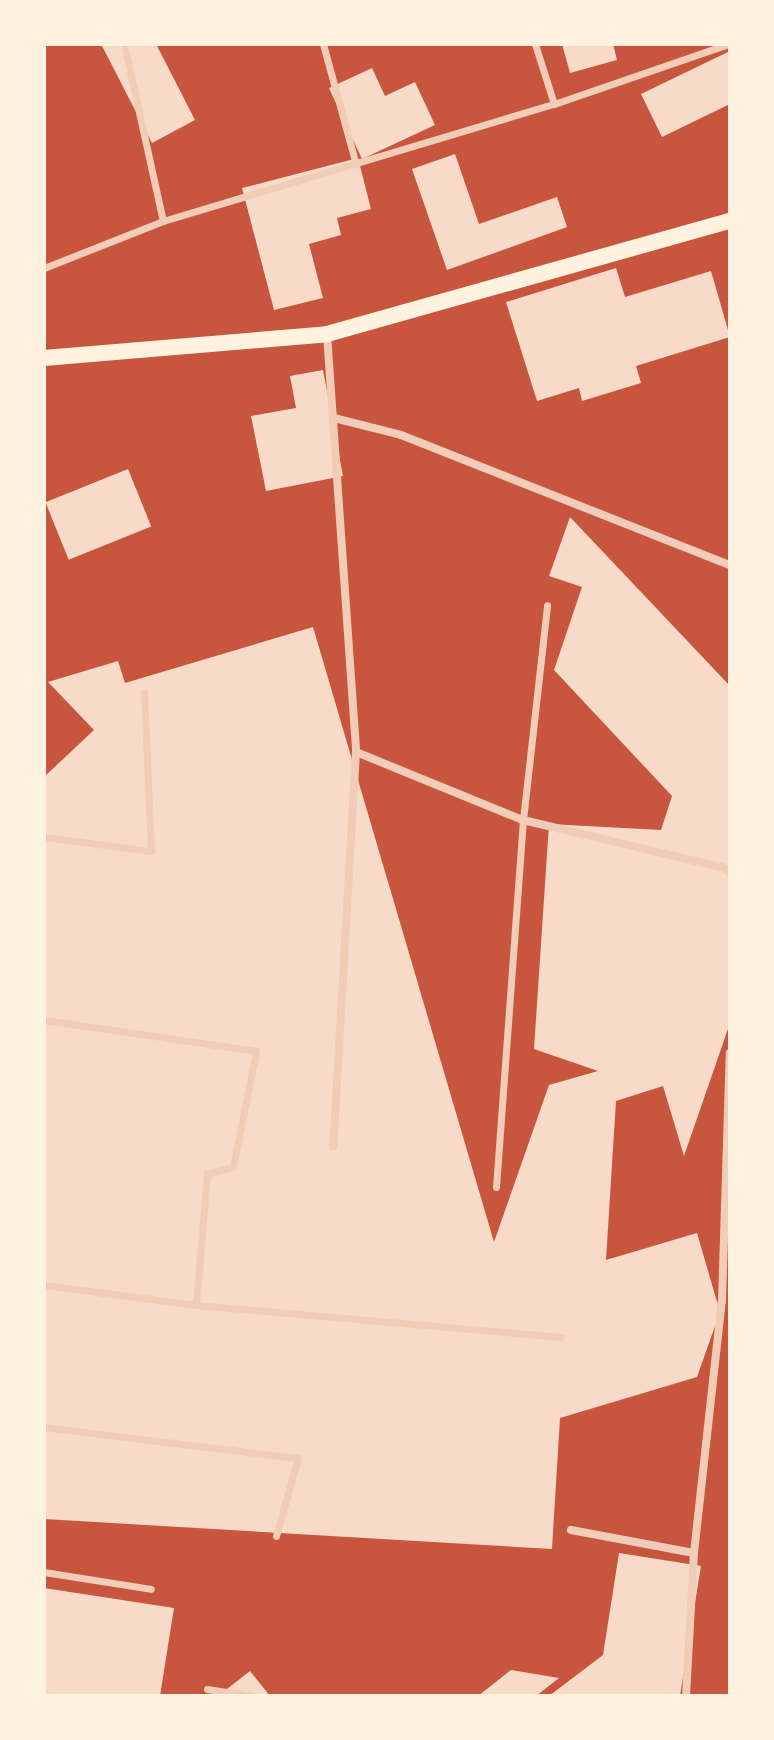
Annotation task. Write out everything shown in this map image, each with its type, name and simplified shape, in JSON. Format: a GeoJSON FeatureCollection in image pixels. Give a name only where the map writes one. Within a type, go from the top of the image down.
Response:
{"type":"FeatureCollection","features":[{"type":"Feature","properties":{"kind":"main road"},"geometry":{"type":"LineString","coordinates":[[44,358],[327,334],[730,221]]}},
{"type":"Feature","properties":{"kind":"street"},"geometry":{"type":"LineString","coordinates":[[124,44],[163,221]]}},
{"type":"Feature","properties":{"kind":"street"},"geometry":{"type":"LineString","coordinates":[[323,44],[356,165]]}},
{"type":"Feature","properties":{"kind":"street"},"geometry":{"type":"LineString","coordinates":[[535,44],[554,104]]}},
{"type":"Feature","properties":{"kind":"street"},"geometry":{"type":"LineString","coordinates":[[44,268],[163,221],[554,104],[728,44]]}},
{"type":"Feature","properties":{"kind":"street"},"geometry":{"type":"LineString","coordinates":[[327,334],[356,752],[333,1146]]}},
{"type":"Feature","properties":{"kind":"street"},"geometry":{"type":"LineString","coordinates":[[334,418],[401,435],[730,565]]}},
{"type":"Feature","properties":{"kind":"street"},"geometry":{"type":"LineString","coordinates":[[496,1187],[523,820],[547,605]]}},
{"type":"Feature","properties":{"kind":"street"},"geometry":{"type":"LineString","coordinates":[[44,837],[151,851],[144,692]]}},
{"type":"Feature","properties":{"kind":"street"},"geometry":{"type":"LineString","coordinates":[[356,752],[523,820],[724,868],[730,873]]}},
{"type":"Feature","properties":{"kind":"street"},"geometry":{"type":"LineString","coordinates":[[44,1020],[256,1051],[233,1167],[207,1174],[196,1305]]}},
{"type":"Feature","properties":{"kind":"street"},"geometry":{"type":"LineString","coordinates":[[686,1696],[694,1553],[722,1301],[730,1053]]}},
{"type":"Feature","properties":{"kind":"street"},"geometry":{"type":"LineString","coordinates":[[44,1285],[196,1305],[561,1337]]}},
{"type":"Feature","properties":{"kind":"street"},"geometry":{"type":"LineString","coordinates":[[44,1427],[298,1458],[276,1536]]}},
{"type":"Feature","properties":{"kind":"street"},"geometry":{"type":"LineString","coordinates":[[571,1530],[694,1553]]}},
{"type":"Feature","properties":{"kind":"street"},"geometry":{"type":"LineString","coordinates":[[44,1572],[151,1589]]}},
{"type":"Feature","properties":{"kind":"street"},"geometry":{"type":"LineString","coordinates":[[207,1689],[252,1696]]}},
{"type":"Feature","properties":{"kind":"building"},"geometry":{"type":"Polygon","coordinates":[[[101,44],[156,44],[195,120],[152,143],[101,44]]]}},
{"type":"Feature","properties":{"kind":"building"},"geometry":{"type":"Polygon","coordinates":[[[562,44],[613,44],[617,60],[570,73],[562,44]]]}},
{"type":"Feature","properties":{"kind":"building"},"geometry":{"type":"Polygon","coordinates":[[[730,51],[730,104],[662,137],[641,94],[730,51]]]}},
{"type":"Feature","properties":{"kind":"building"},"geometry":{"type":"Polygon","coordinates":[[[372,68],[385,96],[415,82],[435,125],[362,159],[329,88],[372,68]]]}},
{"type":"Feature","properties":{"kind":"building"},"geometry":{"type":"Polygon","coordinates":[[[455,154],[479,224],[557,197],[567,227],[447,270],[412,169],[455,154]]]}},
{"type":"Feature","properties":{"kind":"building"},"geometry":{"type":"Polygon","coordinates":[[[358,158],[371,209],[337,218],[341,235],[309,244],[323,298],[274,310],[242,188],[358,158]]]}},
{"type":"Feature","properties":{"kind":"building"},"geometry":{"type":"Polygon","coordinates":[[[616,268],[625,297],[711,271],[730,337],[636,366],[641,383],[582,401],[579,388],[537,401],[506,302],[616,268]]]}},
{"type":"Feature","properties":{"kind":"building"},"geometry":{"type":"Polygon","coordinates":[[[323,370],[343,476],[266,491],[251,416],[296,408],[290,376],[323,370]]]}},
{"type":"Feature","properties":{"kind":"building"},"geometry":{"type":"Polygon","coordinates":[[[128,469],[151,526],[69,560],[45,502],[128,469]]]}},
{"type":"Feature","properties":{"kind":"building"},"geometry":{"type":"Polygon","coordinates":[[[570,517],[730,686],[730,1023],[684,1156],[663,1086],[616,1101],[606,1260],[697,1233],[720,1312],[697,1377],[560,1418],[552,1549],[44,1519],[44,777],[94,730],[48,682],[118,661],[125,683],[313,627],[494,1242],[549,1085],[598,1071],[534,1049],[549,824],[661,830],[672,796],[554,670],[582,587],[549,576],[570,517]]]}},
{"type":"Feature","properties":{"kind":"building"},"geometry":{"type":"Polygon","coordinates":[[[619,1553],[701,1566],[680,1696],[549,1696],[603,1655],[619,1553]]]}},
{"type":"Feature","properties":{"kind":"building"},"geometry":{"type":"Polygon","coordinates":[[[44,1588],[174,1608],[160,1696],[44,1696],[44,1588]]]}},
{"type":"Feature","properties":{"kind":"building"},"geometry":{"type":"Polygon","coordinates":[[[511,1670],[559,1678],[536,1696],[478,1696],[511,1670]]]}},
{"type":"Feature","properties":{"kind":"building"},"geometry":{"type":"Polygon","coordinates":[[[250,1671],[270,1696],[218,1696],[250,1671]]]}}]}
